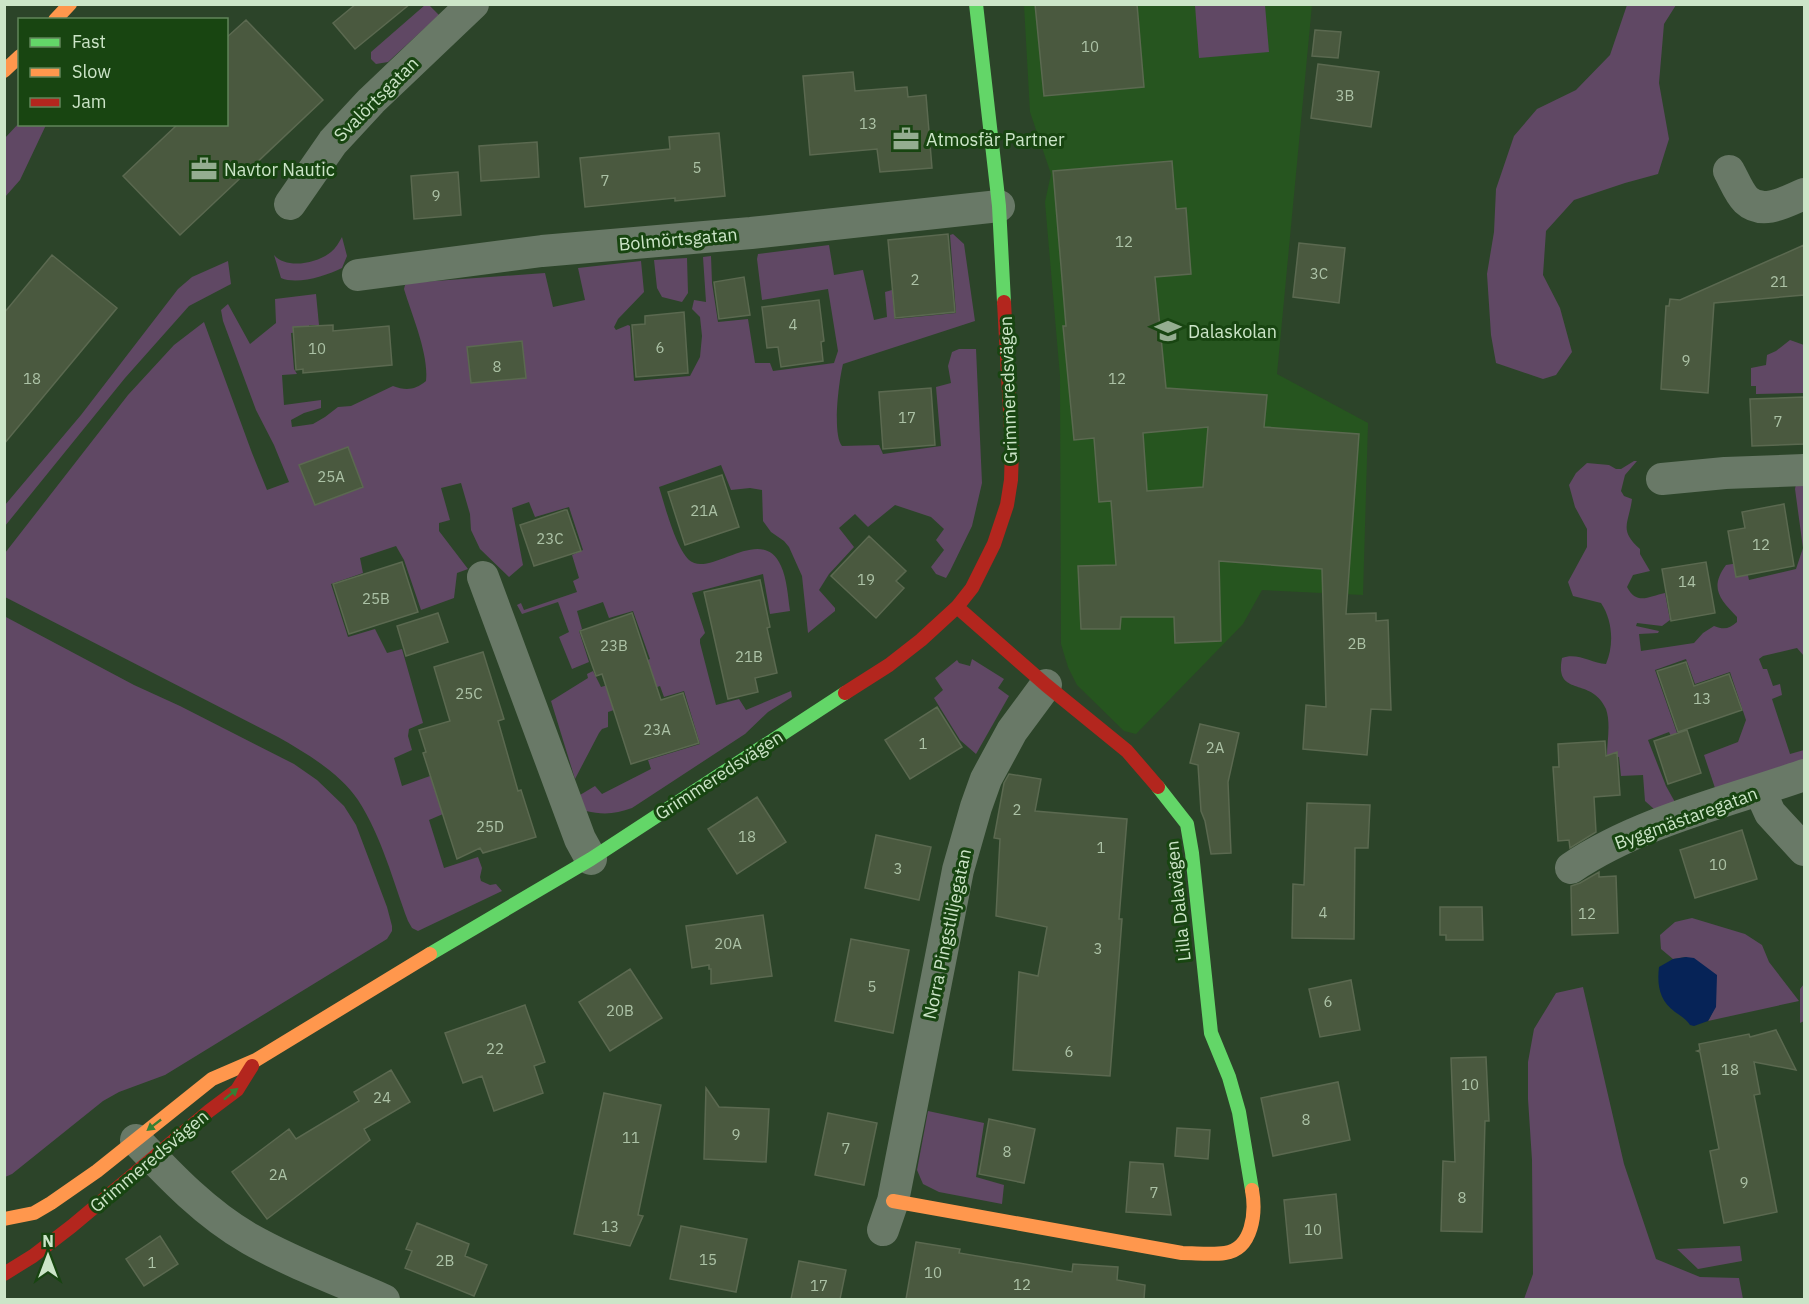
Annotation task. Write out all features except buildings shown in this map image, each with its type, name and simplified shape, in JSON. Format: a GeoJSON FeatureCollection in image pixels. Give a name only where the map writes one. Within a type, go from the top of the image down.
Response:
{"type":"FeatureCollection","features":[{"type":"Feature","properties":{"kind":"main road"},"geometry":{"type":"LineString","coordinates":[[58,18],[70,4]]}},
{"type":"Feature","properties":{"kind":"main road","name":"Grimmeredsvägen"},"geometry":{"type":"LineString","coordinates":[[4,1274],[33,1256],[72,1226],[144,1148],[212,1080],[256,1060],[591,859],[752,752],[889,665],[957,607],[972,588],[994,544],[1007,505],[1012,449],[999,206],[976,4]]}},
{"type":"Feature","properties":{"kind":"main road"},"geometry":{"type":"LineString","coordinates":[[4,71],[18,58]]}},
{"type":"Feature","properties":{"kind":"main road","name":"Lilla Dalavägen"},"geometry":{"type":"LineString","coordinates":[[957,607],[1046,685],[1127,751],[1179,812],[1186,824],[1192,853],[1211,1033],[1229,1077],[1239,1112],[1253,1196],[1253,1222],[1241,1245]]}},
{"type":"Feature","properties":{"kind":"main road","name":"Grimmeredsvägen"},"geometry":{"type":"LineString","coordinates":[[4,1219],[34,1213],[97,1171],[144,1148],[208,1111],[237,1090],[256,1060]]}},
{"type":"Feature","properties":{"kind":"main road","name":"Norra Pingstliljegatan"},"geometry":{"type":"LineString","coordinates":[[888,1215],[1182,1253],[1227,1253],[1241,1245]]}},
{"type":"Feature","properties":{"kind":"street","name":"Svalörtsgatan"},"geometry":{"type":"LineString","coordinates":[[290,204],[333,142],[372,101],[473,4]]}},
{"type":"Feature","properties":{"kind":"street"},"geometry":{"type":"LineString","coordinates":[[1729,171],[1746,200],[1757,206],[1767,208],[1804,194]]}},
{"type":"Feature","properties":{"kind":"street","name":"Bolmörtsgatan"},"geometry":{"type":"LineString","coordinates":[[358,275],[542,251],[751,233],[999,206]]}},
{"type":"Feature","properties":{"kind":"street"},"geometry":{"type":"LineString","coordinates":[[1662,479],[1725,473],[1804,470]]}},
{"type":"Feature","properties":{"kind":"street"},"geometry":{"type":"LineString","coordinates":[[483,577],[580,839],[591,859]]}},
{"type":"Feature","properties":{"kind":"street","name":"Norra Pingstliljegatan"},"geometry":{"type":"LineString","coordinates":[[888,1215],[958,870],[976,807],[986,779],[1012,731],[1046,685]]}},
{"type":"Feature","properties":{"kind":"street","name":"Byggmästaregatan"},"geometry":{"type":"LineString","coordinates":[[1571,868],[1594,852],[1636,834],[1696,811],[1804,776]]}},
{"type":"Feature","properties":{"kind":"street"},"geometry":{"type":"LineString","coordinates":[[1760,791],[1770,813],[1804,850]]}},
{"type":"Feature","properties":{"kind":"street"},"geometry":{"type":"LineString","coordinates":[[144,1148],[168,1174],[202,1204],[249,1238],[306,1266],[384,1299]]}},
{"type":"Feature","properties":{"kind":"shaded area"},"geometry":{"type":"Polygon","coordinates":[[[425,5],[429,5],[439,15],[388,62],[376,64],[371,59],[371,52],[425,5]]]}},
{"type":"Feature","properties":{"kind":"shaded area","name":"Dalaskolan"},"geometry":{"type":"Polygon","coordinates":[[[1024,5],[1312,5],[1277,374],[1368,423],[1363,595],[1262,590],[1243,624],[1136,734],[1124,731],[1077,685],[1068,667],[1061,644],[1060,376],[1045,202],[1051,174],[1030,112],[1024,5]]]}},
{"type":"Feature","properties":{"kind":"shaded area"},"geometry":{"type":"Polygon","coordinates":[[[1195,5],[1265,5],[1269,52],[1199,58],[1195,5]]]}},
{"type":"Feature","properties":{"kind":"shaded area"},"geometry":{"type":"Polygon","coordinates":[[[1627,5],[1676,5],[1664,24],[1659,83],[1669,139],[1658,174],[1574,200],[1546,231],[1543,275],[1560,308],[1572,352],[1556,375],[1543,379],[1496,363],[1491,335],[1487,274],[1494,232],[1496,189],[1514,136],[1537,109],[1576,90],[1610,55],[1627,5]]]}},
{"type":"Feature","properties":{"kind":"shaded area"},"geometry":{"type":"Polygon","coordinates":[[[18,124],[18,126],[46,126],[20,180],[5,197],[5,138],[18,124]]]}},
{"type":"Feature","properties":{"kind":"shaded area"},"geometry":{"type":"Polygon","coordinates":[[[953,234],[964,244],[975,321],[843,364],[837,419],[837,430],[842,446],[879,445],[883,454],[941,446],[936,387],[951,383],[948,366],[952,352],[959,349],[976,349],[982,483],[972,526],[950,571],[946,578],[936,574],[931,567],[944,550],[936,540],[944,529],[931,517],[895,505],[868,527],[855,514],[839,528],[854,547],[829,574],[819,590],[835,608],[835,611],[808,633],[802,576],[789,547],[771,532],[763,521],[762,490],[750,488],[731,490],[721,465],[659,487],[675,536],[689,560],[698,564],[710,563],[749,550],[762,549],[772,554],[781,566],[785,577],[790,611],[770,614],[763,574],[692,593],[705,633],[700,643],[716,705],[739,699],[746,710],[791,691],[792,697],[768,712],[745,734],[632,808],[609,813],[586,811],[580,795],[595,786],[602,794],[651,769],[648,760],[700,744],[684,691],[664,697],[660,686],[640,693],[641,701],[608,712],[608,727],[599,733],[575,779],[551,701],[588,678],[587,674],[593,671],[601,687],[647,673],[643,662],[650,659],[633,611],[609,618],[603,602],[577,611],[582,629],[579,631],[589,662],[572,669],[559,637],[569,632],[558,602],[522,614],[517,605],[521,603],[524,610],[577,592],[573,581],[579,578],[572,555],[583,550],[569,507],[535,517],[529,502],[512,508],[523,565],[509,577],[480,549],[471,530],[470,514],[461,483],[441,488],[450,520],[439,523],[439,531],[468,569],[457,573],[454,598],[421,610],[404,560],[396,546],[360,558],[363,573],[331,584],[348,637],[375,629],[387,653],[402,649],[423,723],[409,729],[408,736],[412,750],[394,758],[402,786],[461,765],[443,814],[429,820],[444,868],[478,857],[482,868],[481,881],[490,885],[496,884],[502,891],[418,931],[412,928],[408,921],[380,844],[366,814],[351,790],[332,772],[278,737],[5,597],[5,553],[128,395],[174,345],[204,322],[267,490],[289,482],[256,410],[223,321],[221,310],[228,304],[250,344],[276,323],[275,299],[316,294],[319,325],[309,325],[310,331],[291,333],[294,369],[297,374],[282,375],[284,405],[321,400],[321,408],[291,420],[292,427],[313,424],[338,407],[351,406],[393,386],[410,389],[426,381],[425,359],[404,289],[408,283],[545,273],[553,307],[585,300],[578,268],[641,261],[644,292],[618,319],[614,327],[616,330],[630,326],[634,381],[690,376],[700,357],[702,336],[700,317],[692,309],[694,300],[706,302],[703,257],[711,256],[712,283],[718,322],[748,319],[755,363],[770,363],[773,371],[834,363],[838,351],[828,289],[762,300],[758,254],[829,245],[834,275],[863,270],[874,320],[887,317],[885,292],[892,290],[895,319],[956,313],[950,235],[953,234]]]}},
{"type":"Feature","properties":{"kind":"shaded area"},"geometry":{"type":"Polygon","coordinates":[[[342,237],[347,256],[342,268],[320,277],[303,280],[281,278],[274,255],[280,260],[294,264],[311,262],[331,252],[342,237]]]}},
{"type":"Feature","properties":{"kind":"shaded area"},"geometry":{"type":"Polygon","coordinates":[[[687,258],[688,293],[682,302],[662,297],[657,288],[654,260],[687,258]]]}},
{"type":"Feature","properties":{"kind":"shaded area"},"geometry":{"type":"Polygon","coordinates":[[[228,261],[231,284],[189,306],[125,378],[5,526],[5,505],[81,415],[178,289],[192,277],[228,261]]]}},
{"type":"Feature","properties":{"kind":"shaded area"},"geometry":{"type":"Polygon","coordinates":[[[1790,340],[1804,345],[1804,393],[1756,394],[1756,386],[1751,386],[1751,368],[1766,365],[1767,355],[1790,340]]]}},
{"type":"Feature","properties":{"kind":"shaded area"},"geometry":{"type":"Polygon","coordinates":[[[1637,461],[1625,475],[1621,491],[1624,496],[1632,499],[1627,520],[1629,537],[1640,549],[1640,554],[1650,571],[1633,575],[1627,587],[1639,598],[1665,593],[1670,620],[1662,626],[1637,623],[1636,626],[1659,631],[1658,633],[1639,634],[1641,651],[1694,643],[1714,626],[1726,628],[1737,622],[1737,617],[1719,593],[1718,580],[1726,565],[1745,562],[1749,580],[1796,569],[1803,548],[1795,489],[1796,484],[1804,482],[1804,656],[1797,648],[1759,659],[1763,669],[1767,669],[1773,686],[1780,684],[1782,695],[1772,699],[1790,754],[1804,750],[1804,762],[1716,791],[1704,755],[1738,742],[1746,720],[1730,672],[1695,684],[1686,659],[1655,670],[1677,733],[1685,731],[1674,742],[1669,732],[1648,740],[1666,786],[1676,804],[1654,809],[1645,801],[1643,775],[1621,776],[1619,757],[1607,756],[1608,721],[1606,709],[1600,699],[1569,683],[1561,670],[1562,658],[1568,656],[1606,664],[1611,641],[1608,617],[1601,603],[1573,596],[1568,582],[1587,547],[1587,529],[1575,507],[1569,485],[1576,473],[1587,463],[1609,465],[1621,469],[1637,461]]]}},
{"type":"Feature","properties":{"kind":"shaded area"},"geometry":{"type":"Polygon","coordinates":[[[4,616],[134,685],[294,764],[317,780],[344,806],[356,825],[392,926],[387,939],[165,1075],[119,1092],[103,1101],[12,1174],[5,1177],[4,616]]]}},
{"type":"Feature","properties":{"kind":"shaded area"},"geometry":{"type":"Polygon","coordinates":[[[972,659],[1004,679],[998,688],[1009,696],[976,754],[960,740],[934,698],[943,690],[935,678],[957,660],[959,663],[970,666],[972,659]]]}},
{"type":"Feature","properties":{"kind":"shaded area"},"geometry":{"type":"Polygon","coordinates":[[[1692,918],[1745,934],[1762,945],[1769,962],[1799,1001],[1708,1021],[1714,1009],[1716,989],[1686,957],[1673,959],[1661,949],[1660,935],[1675,922],[1692,918]]]}},
{"type":"Feature","properties":{"kind":"shaded area"},"geometry":{"type":"Polygon","coordinates":[[[1804,984],[1804,1021],[1800,1023],[1800,989],[1804,984]]]}},
{"type":"Feature","properties":{"kind":"shaded area"},"geometry":{"type":"Polygon","coordinates":[[[1583,987],[1624,1164],[1656,1259],[1700,1277],[1739,1278],[1743,1299],[1524,1299],[1533,1274],[1528,1062],[1534,1029],[1556,993],[1583,987]]]}},
{"type":"Feature","properties":{"kind":"shaded area"},"geometry":{"type":"Polygon","coordinates":[[[928,1111],[984,1123],[976,1177],[1004,1185],[1002,1204],[939,1192],[923,1184],[917,1170],[928,1111]]]}},
{"type":"Feature","properties":{"kind":"shaded area"},"geometry":{"type":"Polygon","coordinates":[[[1740,1246],[1742,1261],[1698,1269],[1677,1249],[1740,1246]]]}},
{"type":"Feature","properties":{"kind":"water"},"geometry":{"type":"Polygon","coordinates":[[[1694,958],[1717,975],[1716,1007],[1708,1021],[1694,1026],[1665,1002],[1658,980],[1659,967],[1673,959],[1694,958]]]}},
{"type":"Feature","properties":{"kind":"traffic: fast"},"geometry":{"type":"LineString","coordinates":[[976,4],[999,206],[1004,302]]}},
{"type":"Feature","properties":{"kind":"traffic: fast"},"geometry":{"type":"LineString","coordinates":[[430,954],[591,859],[845,693]]}},
{"type":"Feature","properties":{"kind":"traffic: fast"},"geometry":{"type":"LineString","coordinates":[[1158,787],[1187,824],[1211,1033],[1229,1077],[1239,1112],[1252,1190]]}},
{"type":"Feature","properties":{"kind":"traffic: slow"},"geometry":{"type":"LineString","coordinates":[[57,18],[70,4]]}},
{"type":"Feature","properties":{"kind":"traffic: slow"},"geometry":{"type":"LineString","coordinates":[[4,71],[18,58]]}},
{"type":"Feature","properties":{"kind":"traffic: slow"},"geometry":{"type":"LineString","coordinates":[[4,1219],[34,1213],[51,1203],[97,1171],[212,1079],[256,1060],[430,954]]}},
{"type":"Feature","properties":{"kind":"traffic: slow"},"geometry":{"type":"LineString","coordinates":[[893,1201],[1182,1253],[1214,1254],[1234,1250],[1242,1245],[1247,1237],[1253,1219],[1252,1190]]}},
{"type":"Feature","properties":{"kind":"traffic: jam"},"geometry":{"type":"LineString","coordinates":[[845,693],[889,665],[957,607],[972,588],[994,544],[1007,505],[1011,480],[1012,449],[1004,302]]}},
{"type":"Feature","properties":{"kind":"traffic: jam"},"geometry":{"type":"LineString","coordinates":[[957,607],[1046,685],[1127,751],[1158,787]]}},
{"type":"Feature","properties":{"kind":"traffic: jam"},"geometry":{"type":"LineString","coordinates":[[4,1274],[33,1256],[72,1226],[237,1090],[252,1066]]}},
{"type":"Feature","properties":{"kind":"place","name":"Atmosfär Partner"},"geometry":{"type":"Point","coordinates":[906,139]}},
{"type":"Feature","properties":{"kind":"place","name":"Navtor Nautic"},"geometry":{"type":"Point","coordinates":[204,169]}},
{"type":"Feature","properties":{"kind":"place","name":"Dalaskolan"},"geometry":{"type":"Point","coordinates":[1168,331]}}]}
